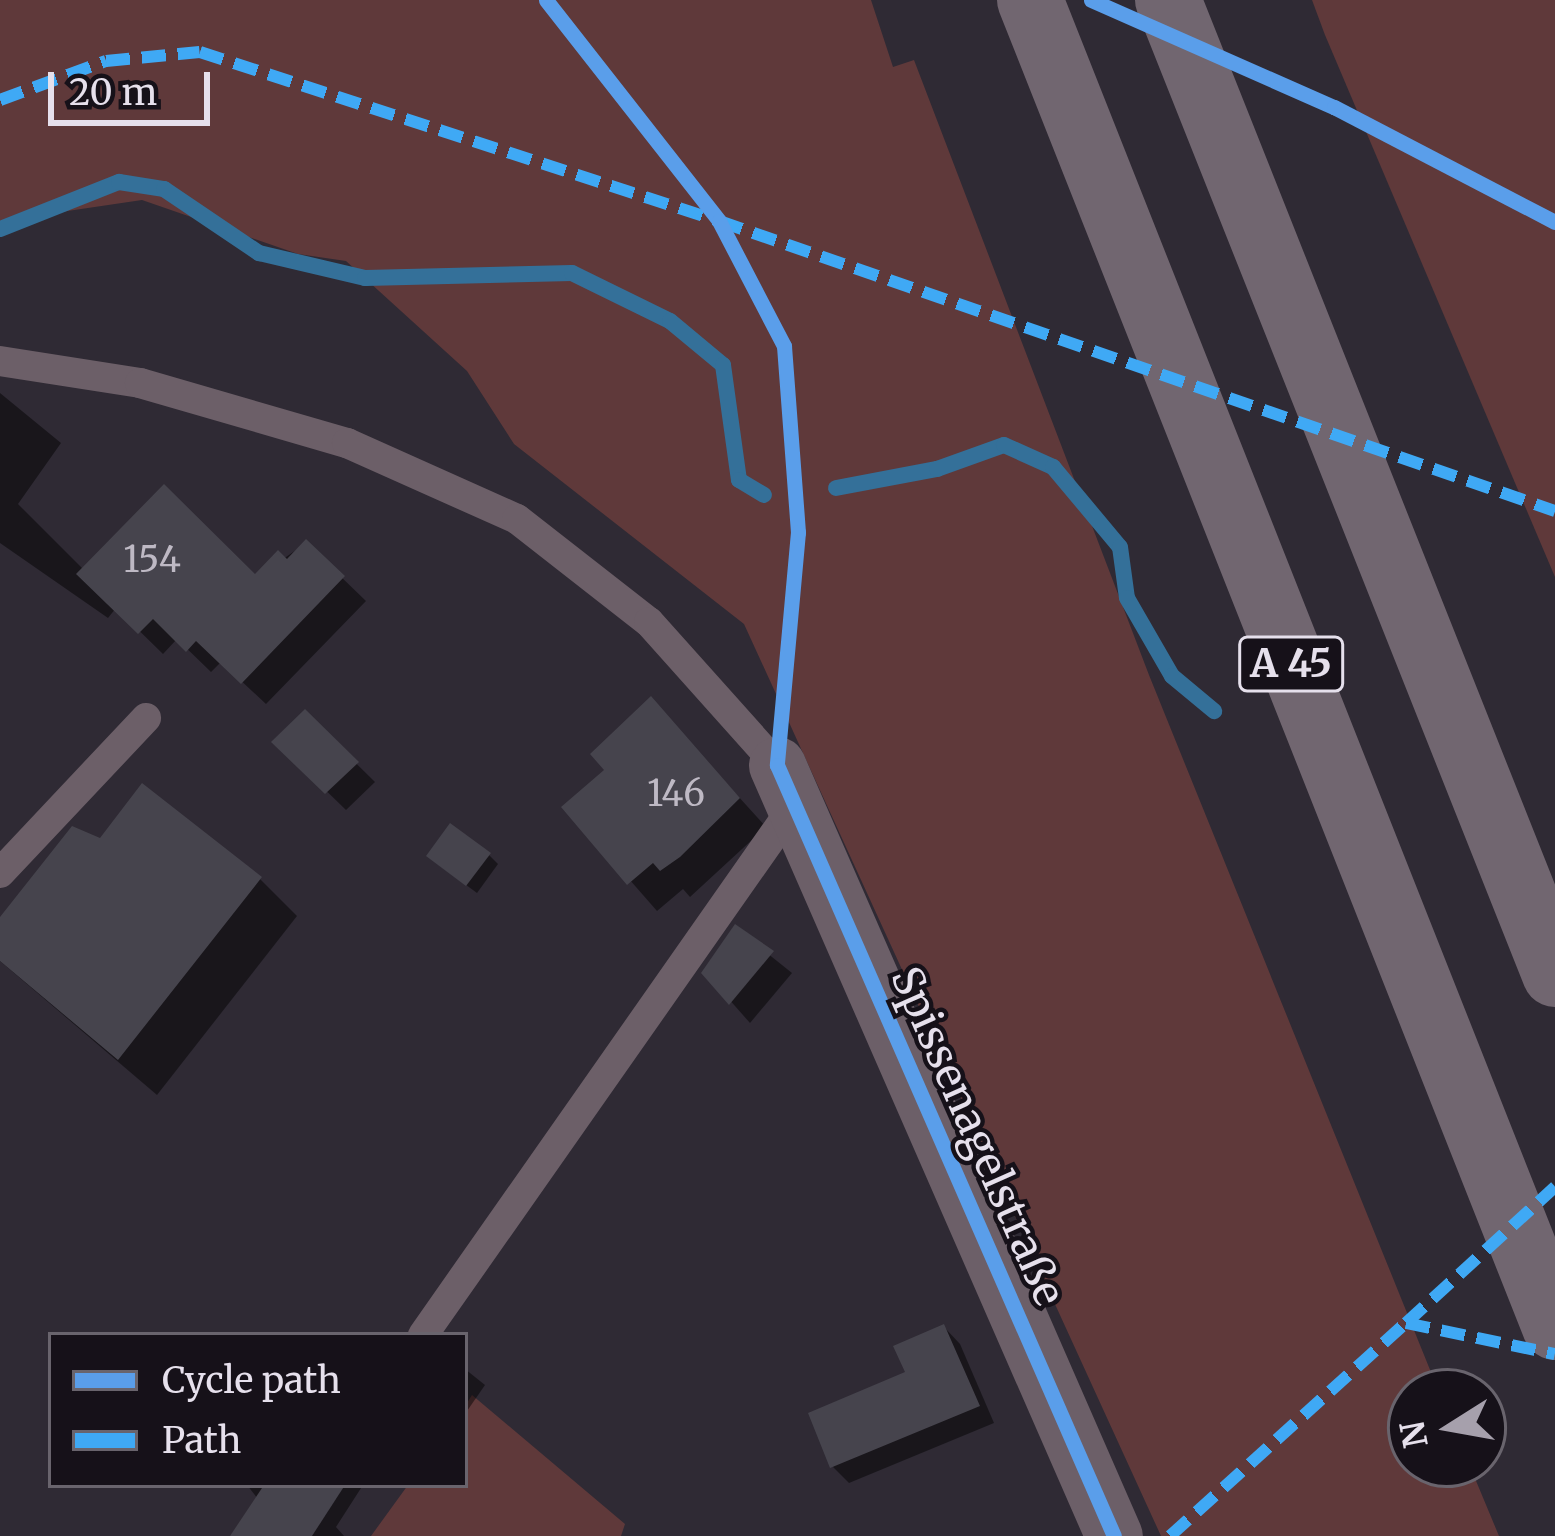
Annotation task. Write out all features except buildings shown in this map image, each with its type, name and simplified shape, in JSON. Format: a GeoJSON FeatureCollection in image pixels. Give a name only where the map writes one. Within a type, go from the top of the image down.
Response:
{"type":"FeatureCollection","features":[{"type":"Feature","properties":{"kind":"highway","name":"A 45"},"geometry":{"type":"LineString","coordinates":[[1030,0],[1555,1327]]}},
{"type":"Feature","properties":{"kind":"highway"},"geometry":{"type":"LineString","coordinates":[[1168,0],[1555,974]]}},
{"type":"Feature","properties":{"kind":"street","name":"Spissenagelstraße"},"geometry":{"type":"LineString","coordinates":[[785,786],[1114,1536]]}},
{"type":"Feature","properties":{"kind":"lane"},"geometry":{"type":"LineString","coordinates":[[0,361],[140,383],[347,443],[517,519],[649,622],[785,786],[425,1332]]}},
{"type":"Feature","properties":{"kind":"lane"},"geometry":{"type":"LineString","coordinates":[[0,873],[146,718]]}},
{"type":"Feature","properties":{"kind":"shaded area"},"geometry":{"type":"Polygon","coordinates":[[[0,0],[871,0],[893,67],[914,60],[1149,675],[1429,1368],[1387,1368],[1387,1488],[1479,1488],[1499,1536],[1161,1536],[744,624],[514,444],[467,371],[346,261],[298,254],[142,200],[0,221],[0,0]]]}},
{"type":"Feature","properties":{"kind":"shaded area"},"geometry":{"type":"Polygon","coordinates":[[[1312,0],[1555,0],[1555,577],[1325,35],[1312,0]]]}},
{"type":"Feature","properties":{"kind":"shaded area"},"geometry":{"type":"Polygon","coordinates":[[[472,1395],[625,1524],[621,1536],[371,1536],[406,1488],[468,1488],[468,1401],[472,1395]]]}},
{"type":"Feature","properties":{"kind":"waterway"},"geometry":{"type":"LineString","coordinates":[[0,229],[119,182],[164,189],[259,253],[365,278],[572,273],[670,321],[723,365],[739,480],[764,495]]}},
{"type":"Feature","properties":{"kind":"waterway"},"geometry":{"type":"LineString","coordinates":[[836,488],[937,469],[1004,445],[1053,467],[1120,547],[1127,598],[1172,676],[1214,711]]}},
{"type":"Feature","properties":{"kind":"marked path"},"geometry":{"type":"LineString","coordinates":[[0,100],[106,61],[200,52],[719,221],[1555,511]]}},
{"type":"Feature","properties":{"kind":"marked path"},"geometry":{"type":"LineString","coordinates":[[1406,1323],[1555,1187]]}},
{"type":"Feature","properties":{"kind":"marked path"},"geometry":{"type":"LineString","coordinates":[[1170,1536],[1406,1323],[1555,1354]]}},
{"type":"Feature","properties":{"kind":"cycle path"},"geometry":{"type":"LineString","coordinates":[[546,0],[719,221],[784,346],[798,532],[777,765],[1114,1536]]}},
{"type":"Feature","properties":{"kind":"cycle path"},"geometry":{"type":"LineString","coordinates":[[1091,0],[1334,107],[1555,222]]}}]}
